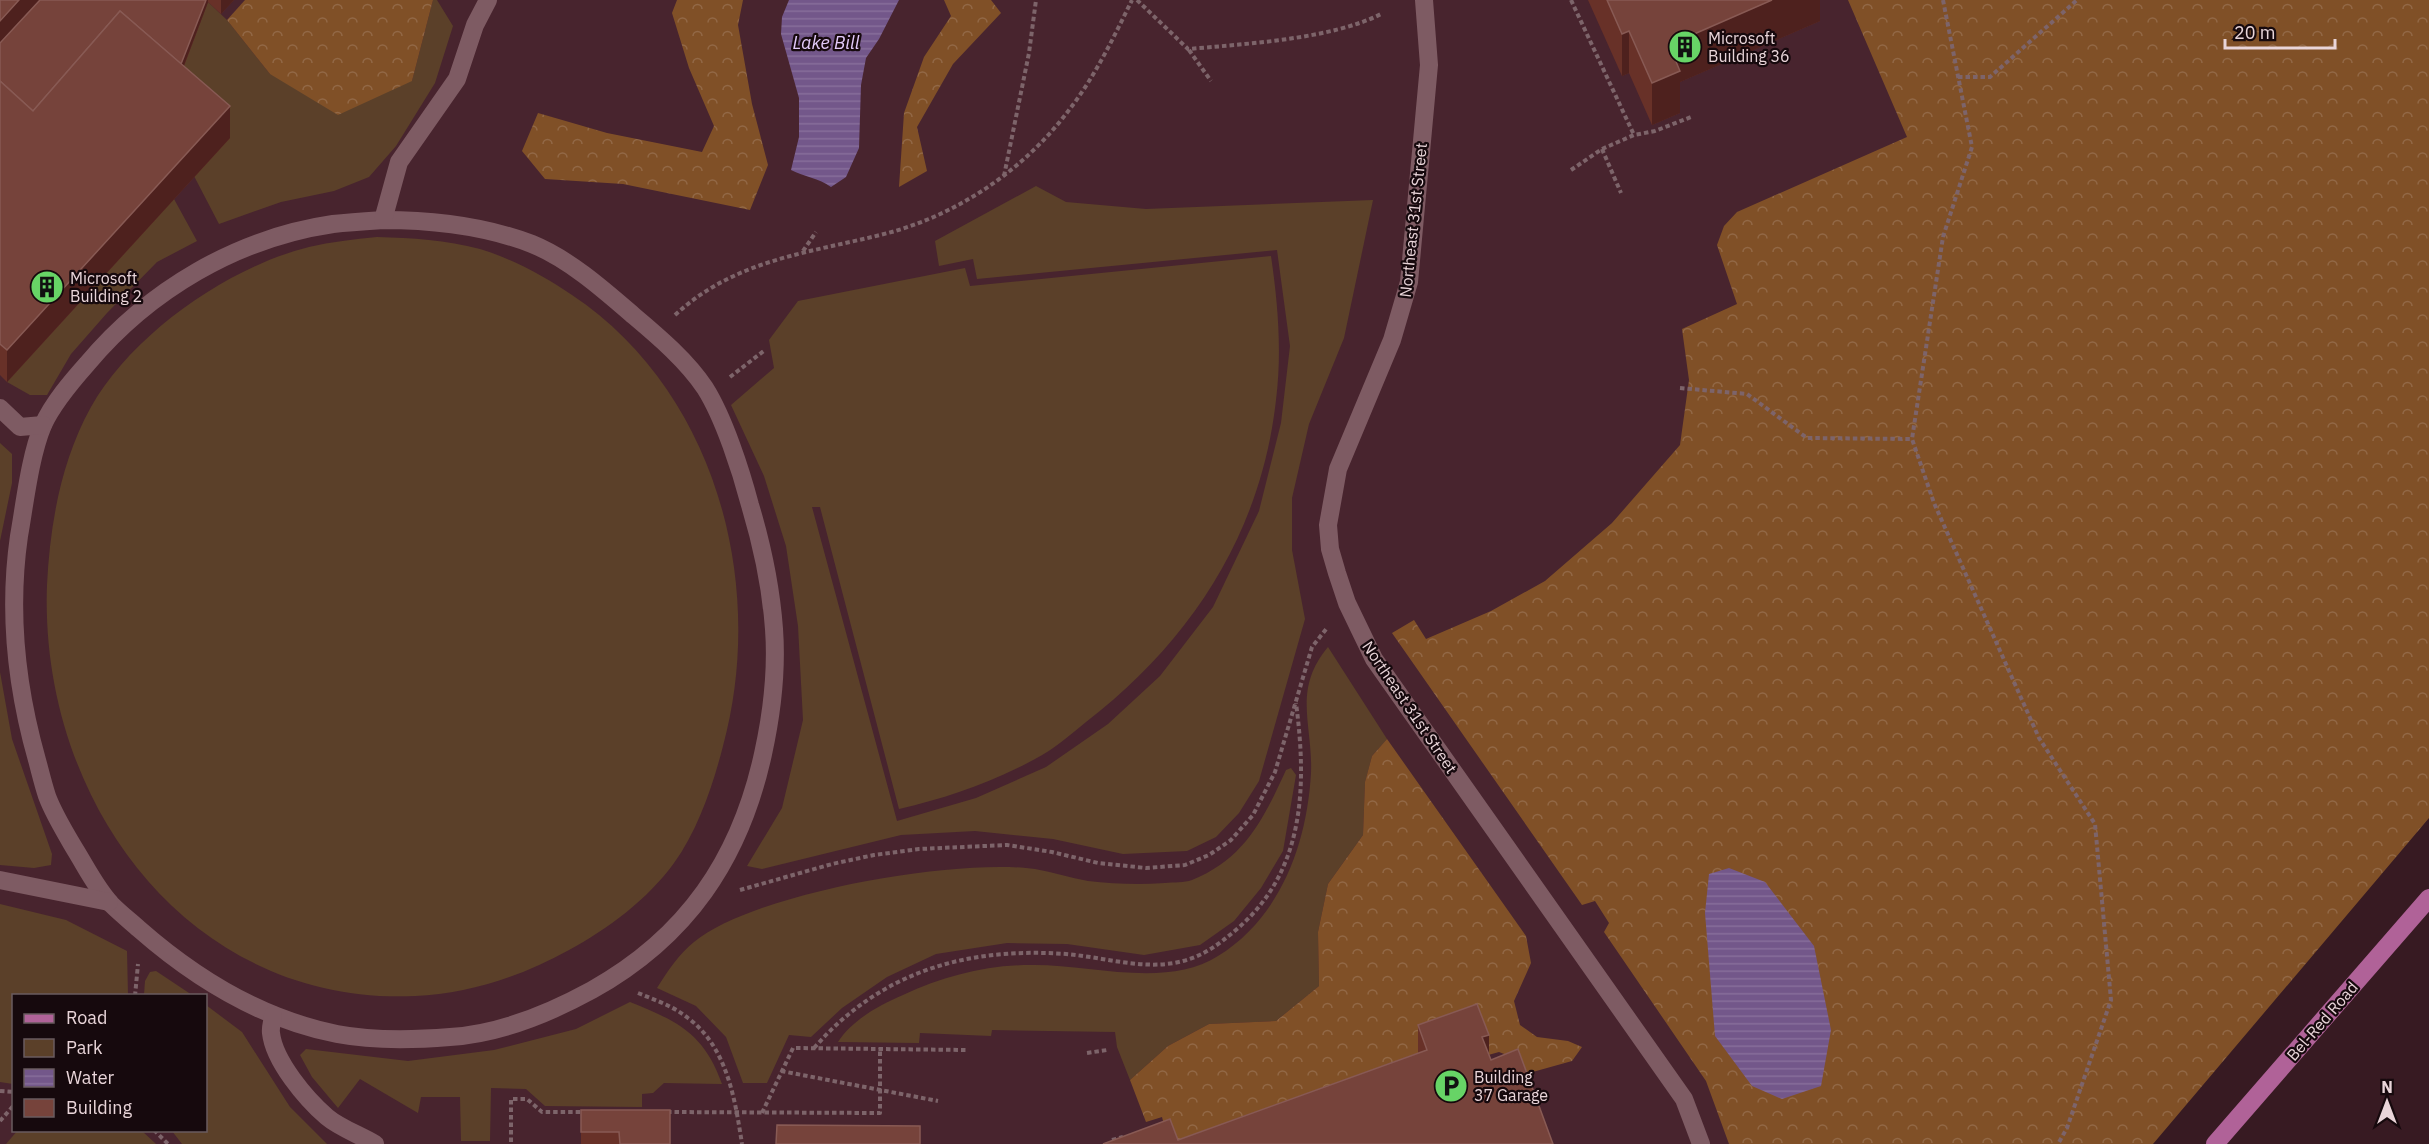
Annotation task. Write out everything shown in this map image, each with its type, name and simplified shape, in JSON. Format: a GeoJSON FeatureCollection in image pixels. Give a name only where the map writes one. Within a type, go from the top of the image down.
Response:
{"type":"FeatureCollection","features":[{"type":"Feature","properties":{"kind":"main road","name":"Bel-Red Road"},"geometry":{"type":"LineString","coordinates":[[2215,1144],[2429,898]]}},
{"type":"Feature","properties":{"kind":"street"},"geometry":{"type":"LineString","coordinates":[[383,220],[399,162],[457,79],[475,25],[488,0]]}},
{"type":"Feature","properties":{"kind":"street","name":"Northeast 31st Street"},"geometry":{"type":"LineString","coordinates":[[1424,0],[1429,65],[1409,282],[1392,339],[1338,469],[1328,525],[1330,549],[1347,603],[1374,659],[1684,1099],[1701,1144]]}},
{"type":"Feature","properties":{"kind":"street"},"geometry":{"type":"LineString","coordinates":[[383,220],[446,223],[537,246],[606,291],[654,333],[705,388],[741,471],[760,540],[774,631],[775,667],[771,709],[756,783],[730,852],[712,884],[684,920],[654,949],[614,978],[562,1007],[507,1026],[460,1037],[377,1038],[346,1035],[273,1015],[236,999],[173,958],[109,902],[86,868],[47,798],[26,723],[18,681],[13,579],[31,471],[43,425],[71,382],[105,342],[143,307],[186,277],[232,254],[281,236],[332,224],[383,220]]}},
{"type":"Feature","properties":{"kind":"street"},"geometry":{"type":"LineString","coordinates":[[0,408],[20,427],[43,425]]}},
{"type":"Feature","properties":{"kind":"street"},"geometry":{"type":"LineString","coordinates":[[0,880],[109,902]]}},
{"type":"Feature","properties":{"kind":"street"},"geometry":{"type":"LineString","coordinates":[[273,1015],[271,1033],[288,1072],[301,1091],[328,1118],[375,1144]]}},
{"type":"Feature","properties":{"kind":"path"},"geometry":{"type":"LineString","coordinates":[[1004,176],[1035,21],[1036,0]]}},
{"type":"Feature","properties":{"kind":"path"},"geometry":{"type":"LineString","coordinates":[[654,333],[692,299],[727,279],[802,251],[890,232],[945,212],[980,193],[1004,176],[1053,131],[1071,109],[1132,0]]}},
{"type":"Feature","properties":{"kind":"path"},"geometry":{"type":"LineString","coordinates":[[1137,0],[1188,49],[1211,81]]}},
{"type":"Feature","properties":{"kind":"path"},"geometry":{"type":"LineString","coordinates":[[1571,0],[1634,135]]}},
{"type":"Feature","properties":{"kind":"path"},"geometry":{"type":"LineString","coordinates":[[1943,0],[1972,147],[1943,237],[1912,439],[1934,503],[2039,738],[2096,824],[2112,1000],[2067,1128],[2058,1144]]}},
{"type":"Feature","properties":{"kind":"path"},"geometry":{"type":"LineString","coordinates":[[1958,77],[1990,77],[2077,0]]}},
{"type":"Feature","properties":{"kind":"path"},"geometry":{"type":"LineString","coordinates":[[1188,49],[1299,36],[1362,23],[1381,14]]}},
{"type":"Feature","properties":{"kind":"path"},"geometry":{"type":"LineString","coordinates":[[1571,170],[1602,149],[1634,135],[1655,131],[1691,117]]}},
{"type":"Feature","properties":{"kind":"path"},"geometry":{"type":"LineString","coordinates":[[1602,149],[1621,193]]}},
{"type":"Feature","properties":{"kind":"path"},"geometry":{"type":"LineString","coordinates":[[802,251],[816,232]]}},
{"type":"Feature","properties":{"kind":"path"},"geometry":{"type":"LineString","coordinates":[[705,388],[735,374],[765,350]]}},
{"type":"Feature","properties":{"kind":"path"},"geometry":{"type":"LineString","coordinates":[[1680,388],[1747,394],[1807,438],[1912,439]]}},
{"type":"Feature","properties":{"kind":"path"},"geometry":{"type":"LineString","coordinates":[[712,884],[720,891],[745,890],[832,864],[874,855],[970,846],[1007,845],[1052,852],[1098,863],[1146,868],[1185,865],[1209,855],[1231,840],[1253,815],[1275,772],[1312,646],[1328,627]]}},
{"type":"Feature","properties":{"kind":"path"},"geometry":{"type":"LineString","coordinates":[[814,1048],[832,1027],[859,1004],[924,971],[962,959],[1006,953],[1042,953],[1111,959],[1138,964],[1175,963],[1213,950],[1245,922],[1276,885],[1290,851],[1298,816],[1303,758],[1296,702]]}},
{"type":"Feature","properties":{"kind":"path"},"geometry":{"type":"LineString","coordinates":[[614,978],[638,993],[681,1013],[701,1030],[723,1061],[737,1113],[742,1144]]}},
{"type":"Feature","properties":{"kind":"path"},"geometry":{"type":"LineString","coordinates":[[762,1113],[793,1048],[966,1050]]}},
{"type":"Feature","properties":{"kind":"path"},"geometry":{"type":"LineString","coordinates":[[660,1112],[880,1113],[880,1048]]}},
{"type":"Feature","properties":{"kind":"path"},"geometry":{"type":"LineString","coordinates":[[1087,1053],[1107,1050]]}},
{"type":"Feature","properties":{"kind":"path"},"geometry":{"type":"LineString","coordinates":[[781,1071],[938,1101]]}},
{"type":"Feature","properties":{"kind":"path"},"geometry":{"type":"LineString","coordinates":[[511,1142],[512,1099],[527,1099],[542,1112],[585,1112]]}},
{"type":"Feature","properties":{"kind":"path"},"geometry":{"type":"LineString","coordinates":[[0,1121],[12,1107]]}},
{"type":"Feature","properties":{"kind":"path"},"geometry":{"type":"LineString","coordinates":[[155,1132],[168,1144]]}},
{"type":"Feature","properties":{"kind":"path"},"geometry":{"type":"LineString","coordinates":[[1112,1140],[1129,1135]]}},
{"type":"Feature","properties":{"kind":"shaded area"},"geometry":{"type":"Polygon","coordinates":[[[0,0],[2429,0],[2130,1144],[0,1144],[0,0]]]}},
{"type":"Feature","properties":{"kind":"green space"},"geometry":{"type":"Polygon","coordinates":[[[245,0],[433,0],[412,81],[338,115],[270,74],[227,20],[245,0]]]}},
{"type":"Feature","properties":{"kind":"green space"},"geometry":{"type":"Polygon","coordinates":[[[433,0],[437,0],[453,26],[435,83],[396,146],[369,177],[334,191],[281,202],[219,224],[194,176],[175,89],[208,2],[227,20],[270,74],[412,81],[433,0]]]}},
{"type":"Feature","properties":{"kind":"green space"},"geometry":{"type":"Polygon","coordinates":[[[677,0],[743,0],[738,25],[752,104],[768,165],[750,210],[623,184],[545,179],[522,151],[538,113],[607,133],[702,152],[714,126],[689,68],[672,13],[677,0]]]}},
{"type":"Feature","properties":{"kind":"green space"},"geometry":{"type":"Polygon","coordinates":[[[944,0],[991,0],[1001,13],[953,64],[917,127],[927,171],[899,187],[904,113],[924,57],[951,16],[944,0]]]}},
{"type":"Feature","properties":{"kind":"green space"},"geometry":{"type":"Polygon","coordinates":[[[1848,0],[2429,0],[2429,818],[2153,1144],[1729,1144],[1706,1081],[1604,932],[1609,923],[1595,901],[1582,905],[1392,633],[1414,620],[1426,639],[1491,611],[1545,581],[1612,523],[1680,445],[1689,380],[1682,329],[1737,304],[1717,245],[1724,226],[1737,212],[1907,137],[1848,0]]]}},
{"type":"Feature","properties":{"kind":"green space"},"geometry":{"type":"Polygon","coordinates":[[[1036,186],[1066,202],[1146,209],[1373,200],[1344,338],[1309,424],[1292,498],[1292,550],[1305,619],[1259,781],[1239,813],[1216,837],[1187,851],[1123,854],[1053,839],[975,831],[901,835],[762,869],[747,866],[782,808],[803,720],[798,626],[786,546],[764,476],[731,405],[774,368],[769,340],[798,301],[965,268],[970,286],[1271,256],[1278,328],[1279,364],[1276,400],[1268,449],[1255,495],[1237,539],[1215,581],[1188,620],[1158,656],[1124,690],[1068,737],[1042,755],[968,789],[899,809],[820,507],[812,507],[897,821],[976,798],[1046,767],[1108,724],[1160,676],[1213,607],[1259,511],[1281,423],[1290,346],[1277,250],[977,279],[973,259],[939,266],[935,241],[1036,186]]]}},
{"type":"Feature","properties":{"kind":"green space"},"geometry":{"type":"Polygon","coordinates":[[[174,199],[197,241],[157,262],[107,313],[71,354],[47,395],[30,395],[7,382],[174,199]]]}},
{"type":"Feature","properties":{"kind":"green space"},"geometry":{"type":"Polygon","coordinates":[[[377,237],[454,243],[504,258],[572,295],[622,335],[663,383],[695,437],[718,496],[733,557],[738,621],[735,684],[719,761],[697,822],[683,850],[664,876],[640,901],[613,923],[584,942],[533,968],[495,982],[435,995],[415,996],[333,990],[260,966],[196,927],[143,874],[100,812],[69,741],[51,665],[47,585],[54,516],[72,449],[91,407],[109,380],[131,354],[157,330],[185,307],[215,287],[247,270],[309,247],[377,237]]]}},
{"type":"Feature","properties":{"kind":"green space"},"geometry":{"type":"Polygon","coordinates":[[[0,443],[12,454],[12,483],[0,541],[0,443]]]}},
{"type":"Feature","properties":{"kind":"green space"},"geometry":{"type":"Polygon","coordinates":[[[1328,647],[1387,739],[1372,756],[1365,782],[1363,835],[1328,884],[1318,932],[1319,986],[1276,1021],[1209,1024],[1168,1046],[1130,1080],[1117,1047],[1115,1032],[992,1030],[991,1036],[920,1033],[919,1043],[838,1042],[851,1026],[885,1003],[934,982],[966,973],[998,967],[1031,965],[1151,973],[1175,971],[1198,966],[1218,956],[1240,940],[1259,921],[1287,876],[1304,826],[1311,773],[1307,693],[1310,678],[1328,647]]]}},
{"type":"Feature","properties":{"kind":"green space"},"geometry":{"type":"Polygon","coordinates":[[[0,672],[12,739],[52,854],[51,865],[34,868],[0,865],[0,672]]]}},
{"type":"Feature","properties":{"kind":"green space"},"geometry":{"type":"Polygon","coordinates":[[[1387,739],[1526,936],[1531,963],[1514,1001],[1520,1025],[1537,1037],[1568,1041],[1582,1047],[1572,1061],[1529,1073],[1512,1057],[1499,1052],[1169,1144],[1162,1117],[1146,1122],[1130,1080],[1168,1046],[1209,1024],[1276,1021],[1319,986],[1318,932],[1328,884],[1363,835],[1365,782],[1372,756],[1387,739]]]}},
{"type":"Feature","properties":{"kind":"green space"},"geometry":{"type":"Polygon","coordinates":[[[1291,768],[1296,775],[1283,851],[1261,888],[1234,921],[1200,945],[1144,955],[1067,944],[1007,943],[936,954],[887,977],[842,1008],[811,1037],[789,1035],[767,1083],[743,1083],[726,1037],[696,1006],[657,988],[674,963],[694,942],[723,924],[762,908],[808,894],[858,883],[909,874],[1000,867],[1035,869],[1081,880],[1107,883],[1146,884],[1192,880],[1226,861],[1239,849],[1261,820],[1286,770],[1291,768]]]}},
{"type":"Feature","properties":{"kind":"green space"},"geometry":{"type":"Polygon","coordinates":[[[0,904],[66,920],[127,951],[128,994],[12,994],[12,1084],[0,1082],[0,904]]]}},
{"type":"Feature","properties":{"kind":"green space"},"geometry":{"type":"Polygon","coordinates":[[[156,971],[190,994],[144,994],[145,981],[150,972],[156,971]]]}},
{"type":"Feature","properties":{"kind":"green space"},"geometry":{"type":"Polygon","coordinates":[[[630,1002],[662,1016],[687,1031],[707,1052],[722,1084],[664,1083],[653,1093],[642,1094],[642,1107],[545,1106],[526,1089],[491,1088],[490,1141],[461,1141],[460,1097],[421,1097],[418,1113],[360,1079],[338,1108],[312,1077],[300,1055],[306,1049],[408,1061],[494,1050],[576,1029],[630,1002]]]}},
{"type":"Feature","properties":{"kind":"green space"},"geometry":{"type":"Polygon","coordinates":[[[207,1006],[242,1032],[290,1107],[327,1144],[182,1144],[173,1132],[207,1132],[207,1006]]]}},
{"type":"Feature","properties":{"kind":"green space"},"geometry":{"type":"Polygon","coordinates":[[[16,1132],[143,1132],[156,1144],[6,1144],[16,1132]]]}},
{"type":"Feature","properties":{"kind":"water","name":"Lake Bill"},"geometry":{"type":"Polygon","coordinates":[[[789,0],[899,0],[879,39],[866,58],[861,85],[859,148],[846,177],[831,187],[791,170],[799,137],[799,98],[781,34],[782,17],[789,0]]]}},
{"type":"Feature","properties":{"kind":"water"},"geometry":{"type":"Polygon","coordinates":[[[1729,868],[1765,882],[1814,946],[1831,1030],[1821,1086],[1782,1099],[1752,1086],[1715,1036],[1705,913],[1709,874],[1729,868]]]}},
{"type":"Feature","properties":{"kind":"building"},"geometry":{"type":"Polygon","coordinates":[[[0,0],[19,0],[0,21],[0,0]]]}},
{"type":"Feature","properties":{"kind":"building"},"geometry":{"type":"Polygon","coordinates":[[[40,0],[206,0],[181,64],[120,11],[33,111],[0,81],[0,43],[40,0]]]}},
{"type":"Feature","properties":{"kind":"building"},"geometry":{"type":"Polygon","coordinates":[[[1607,0],[1772,0],[1669,45],[1680,71],[1652,83],[1629,31],[1622,34],[1607,0]]]}},
{"type":"Feature","properties":{"kind":"building","name":"Microsoft Building 2"},"geometry":{"type":"Polygon","coordinates":[[[120,11],[230,106],[7,350],[0,344],[0,81],[33,111],[120,11]]]}},
{"type":"Feature","properties":{"kind":"building"},"geometry":{"type":"Polygon","coordinates":[[[1477,1004],[1489,1035],[1482,1037],[1491,1060],[1518,1049],[1553,1144],[1103,1144],[1170,1119],[1178,1140],[1427,1050],[1418,1025],[1477,1004]]]}},
{"type":"Feature","properties":{"kind":"building"},"geometry":{"type":"Polygon","coordinates":[[[581,1110],[670,1110],[670,1144],[620,1144],[619,1132],[581,1132],[581,1110]]]}},
{"type":"Feature","properties":{"kind":"building"},"geometry":{"type":"Polygon","coordinates":[[[777,1125],[920,1126],[920,1144],[776,1144],[777,1125]]]}},
{"type":"Feature","properties":{"kind":"place","name":"Microsoft Building 36"},"geometry":{"type":"Point","coordinates":[1685,47]}},
{"type":"Feature","properties":{"kind":"place","name":"Microsoft Building 2"},"geometry":{"type":"Point","coordinates":[47,287]}},
{"type":"Feature","properties":{"kind":"place","name":"Building 37 Garage"},"geometry":{"type":"Point","coordinates":[1451,1086]}}]}
